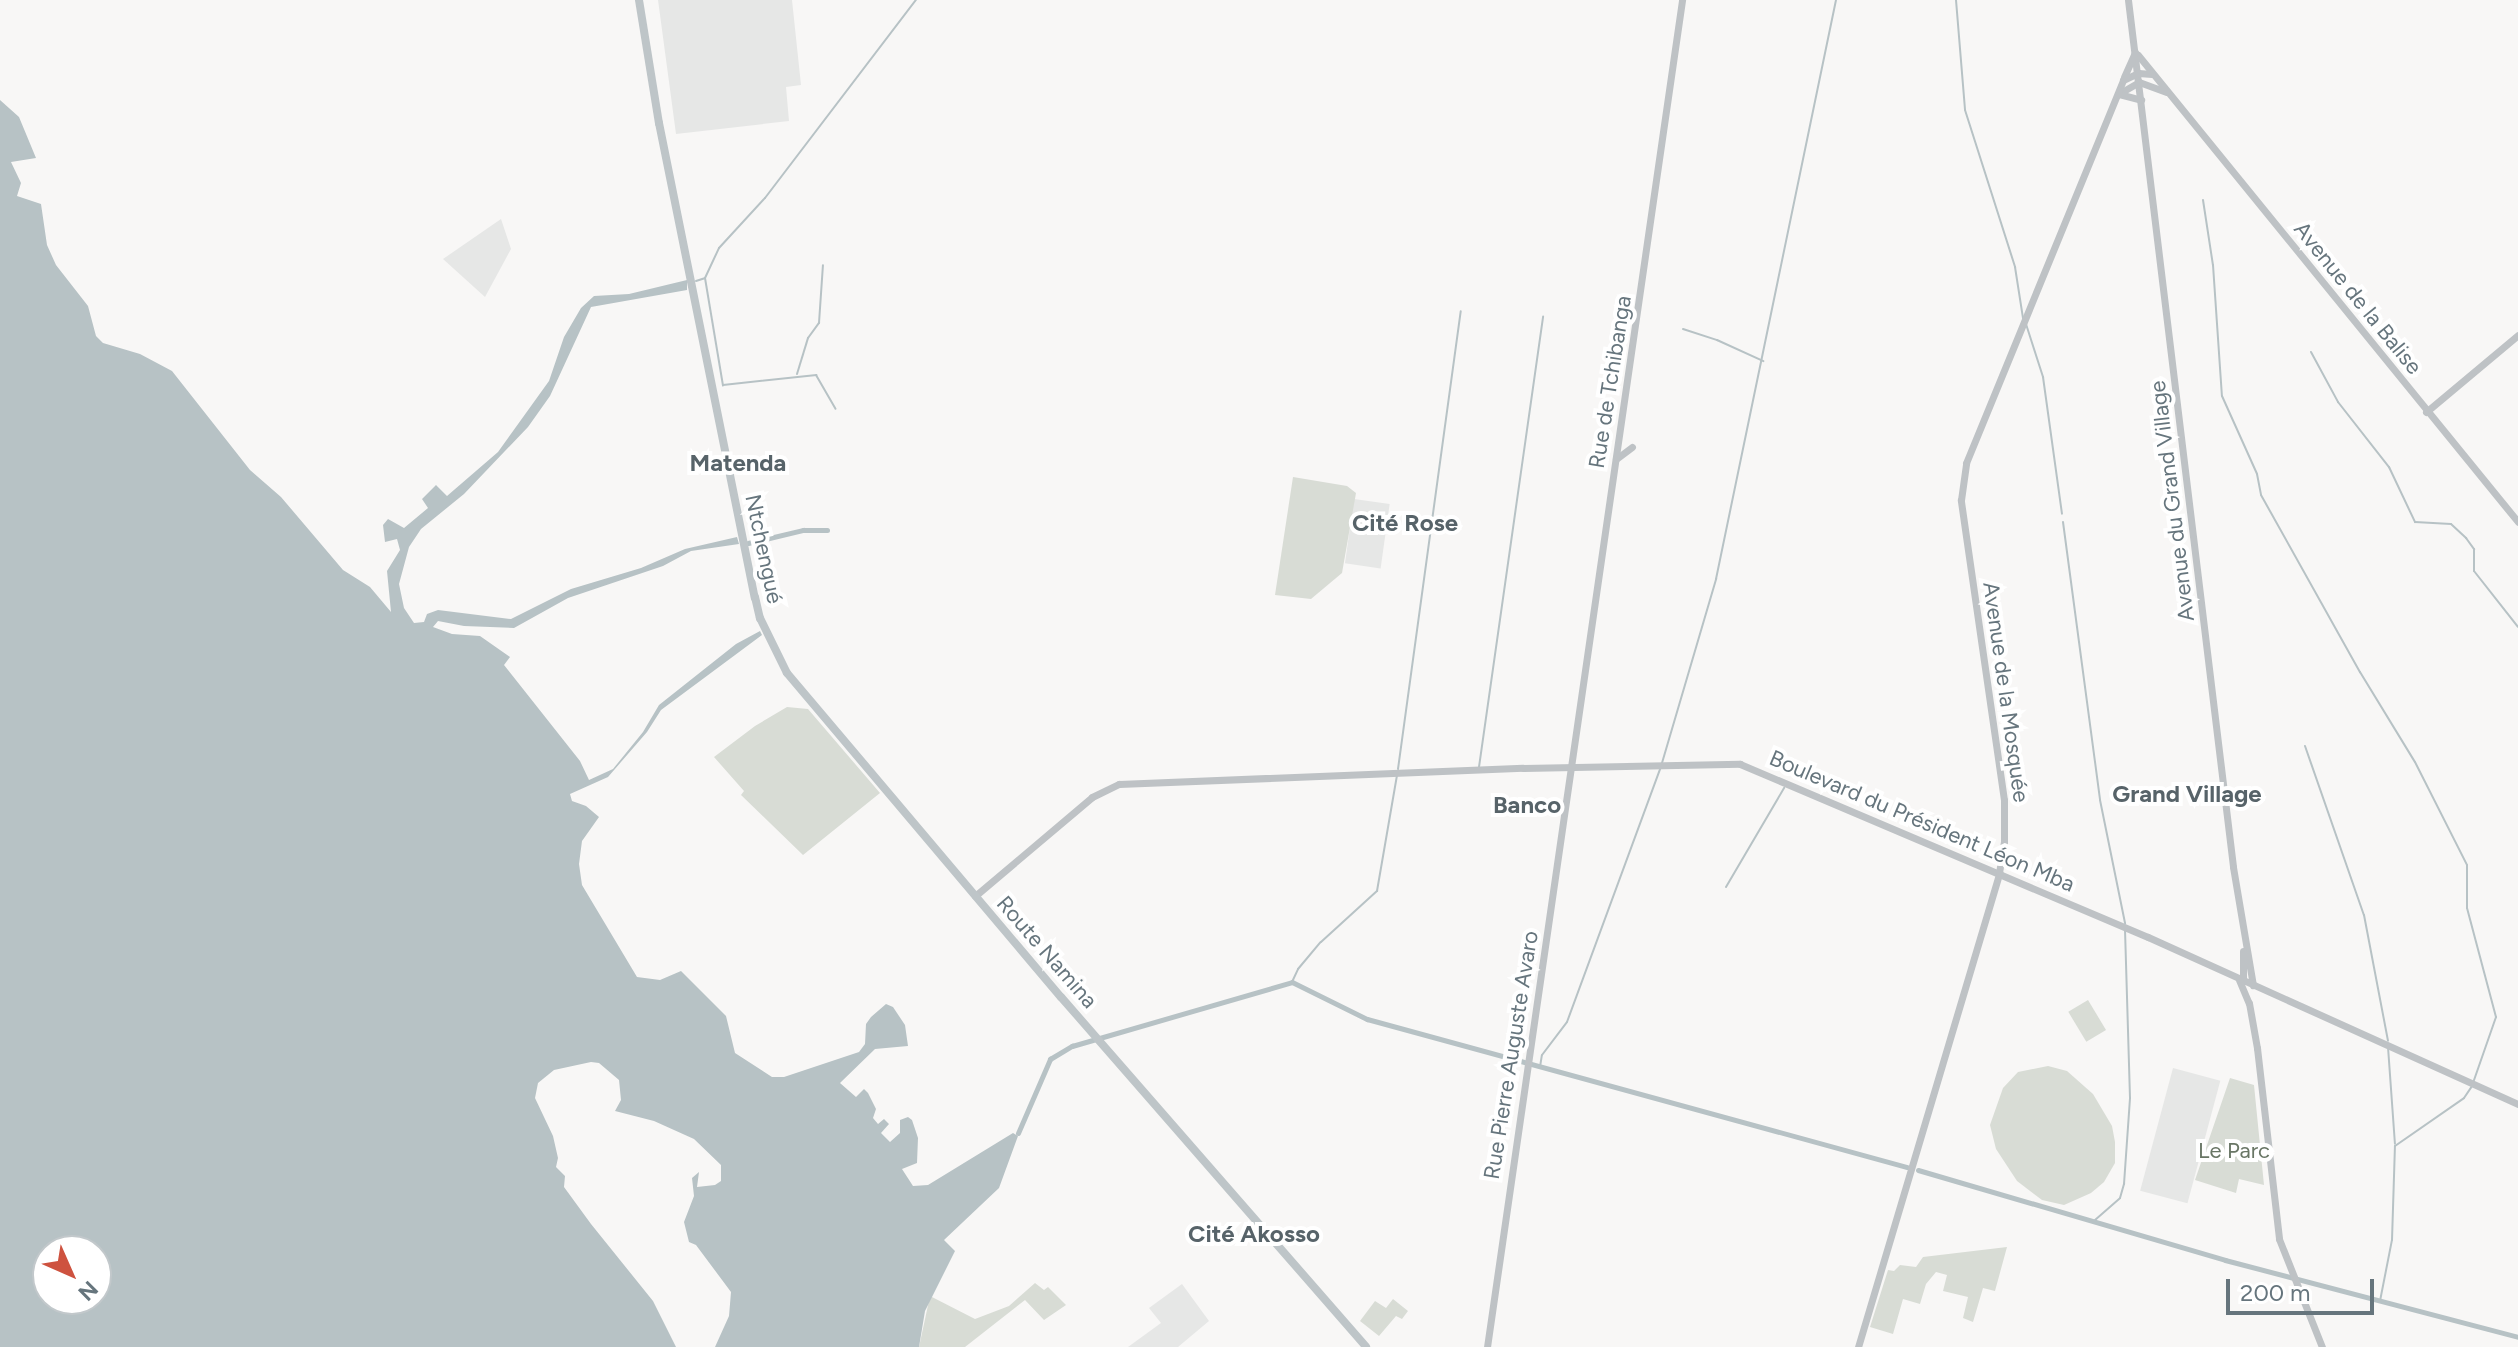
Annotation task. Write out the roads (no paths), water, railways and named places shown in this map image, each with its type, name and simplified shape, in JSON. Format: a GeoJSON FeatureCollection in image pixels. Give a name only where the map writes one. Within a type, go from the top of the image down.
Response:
{"type":"FeatureCollection","features":[{"type":"Feature","properties":{"kind":"main road","name":"Ntchengué"},"geometry":{"type":"LineString","coordinates":[[639,0],[659,123],[760,618],[796,687],[975,896]]}},
{"type":"Feature","properties":{"kind":"main road","name":"Route Namina"},"geometry":{"type":"LineString","coordinates":[[975,896],[1366,1347]]}},
{"type":"Feature","properties":{"kind":"street","name":"Rue de Tchibanga"},"geometry":{"type":"LineString","coordinates":[[1571,768],[1682,0]]}},
{"type":"Feature","properties":{"kind":"street","name":"Avenue du Grand Village"},"geometry":{"type":"LineString","coordinates":[[2128,0],[2244,944],[2257,987]]}},
{"type":"Feature","properties":{"kind":"street","name":"Avenue de la Balise"},"geometry":{"type":"LineString","coordinates":[[2136,50],[2152,74],[2518,522]]}},
{"type":"Feature","properties":{"kind":"street","name":"Avenue de la Mosquée"},"geometry":{"type":"LineString","coordinates":[[1858,1347],[1999,873],[2004,800],[1961,486],[1966,463],[2024,316],[2136,50]]}},
{"type":"Feature","properties":{"kind":"street"},"geometry":{"type":"LineString","coordinates":[[2123,80],[2138,73],[2152,74]]}},
{"type":"Feature","properties":{"kind":"street"},"geometry":{"type":"LineString","coordinates":[[2117,97],[2139,82],[2171,95]]}},
{"type":"Feature","properties":{"kind":"street"},"geometry":{"type":"LineString","coordinates":[[2117,97],[2141,98],[2158,88]]}},
{"type":"Feature","properties":{"kind":"street"},"geometry":{"type":"LineString","coordinates":[[2426,412],[2518,335]]}},
{"type":"Feature","properties":{"kind":"street"},"geometry":{"type":"LineString","coordinates":[[1616,459],[1632,447]]}},
{"type":"Feature","properties":{"kind":"street","name":"Boulevard du Président Léon Mba"},"geometry":{"type":"LineString","coordinates":[[975,896],[1092,797],[1119,784],[1395,772],[1725,763],[1753,767],[2125,928],[2518,1104]]}},
{"type":"Feature","properties":{"kind":"street","name":"Rue Pierre Auguste Avaro"},"geometry":{"type":"LineString","coordinates":[[1487,1347],[1571,768]]}},
{"type":"Feature","properties":{"kind":"street"},"geometry":{"type":"LineString","coordinates":[[2244,944],[2241,980],[2249,1003],[2276,1226],[2322,1347]]}},
{"type":"Feature","properties":{"kind":"street"},"geometry":{"type":"LineString","coordinates":[[2228,974],[2242,960]]}},
{"type":"Feature","properties":{"kind":"street"},"geometry":{"type":"LineString","coordinates":[[2249,1003],[2257,987]]}},
{"type":"Feature","properties":{"kind":"waterway"},"geometry":{"type":"LineString","coordinates":[[705,278],[719,248],[765,198],[916,0]]}},
{"type":"Feature","properties":{"kind":"waterway"},"geometry":{"type":"LineString","coordinates":[[1662,763],[1716,579],[1836,0]]}},
{"type":"Feature","properties":{"kind":"waterway"},"geometry":{"type":"LineString","coordinates":[[1956,0],[1965,110],[2015,267],[2023,318]]}},
{"type":"Feature","properties":{"kind":"waterway"},"geometry":{"type":"LineString","coordinates":[[2203,200],[2213,265],[2222,396],[2257,474],[2261,495],[2360,672],[2415,762],[2467,865],[2467,908],[2496,1017],[2474,1080]]}},
{"type":"Feature","properties":{"kind":"waterway"},"geometry":{"type":"LineString","coordinates":[[797,374],[808,338],[819,323],[823,265]]}},
{"type":"Feature","properties":{"kind":"waterway"},"geometry":{"type":"LineString","coordinates":[[696,281],[705,278],[723,385],[816,375],[836,409]]}},
{"type":"Feature","properties":{"kind":"waterway"},"geometry":{"type":"LineString","coordinates":[[1398,769],[1461,311]]}},
{"type":"Feature","properties":{"kind":"waterway"},"geometry":{"type":"LineString","coordinates":[[1479,767],[1543,317]]}},
{"type":"Feature","properties":{"kind":"waterway"},"geometry":{"type":"LineString","coordinates":[[2026,324],[2043,377],[2062,514]]}},
{"type":"Feature","properties":{"kind":"waterway"},"geometry":{"type":"LineString","coordinates":[[1683,329],[1717,340],[1763,361]]}},
{"type":"Feature","properties":{"kind":"waterway"},"geometry":{"type":"LineString","coordinates":[[2311,352],[2338,402],[2389,467],[2415,522],[2451,524],[2466,538],[2474,549],[2474,571],[2518,627]]}},
{"type":"Feature","properties":{"kind":"waterway"},"geometry":{"type":"LineString","coordinates":[[2063,522],[2100,800],[2125,923]]}},
{"type":"Feature","properties":{"kind":"waterway"},"geometry":{"type":"LineString","coordinates":[[748,543],[803,530],[827,530]]}},
{"type":"Feature","properties":{"kind":"waterway"},"geometry":{"type":"LineString","coordinates":[[2305,746],[2364,915],[2388,1041]]}},
{"type":"Feature","properties":{"kind":"waterway"},"geometry":{"type":"LineString","coordinates":[[1540,1067],[1542,1055],[1567,1022],[1660,769]]}},
{"type":"Feature","properties":{"kind":"waterway"},"geometry":{"type":"LineString","coordinates":[[1292,982],[1298,969],[1321,942],[1377,891],[1397,775]]}},
{"type":"Feature","properties":{"kind":"waterway"},"geometry":{"type":"LineString","coordinates":[[1726,887],[1784,788]]}},
{"type":"Feature","properties":{"kind":"waterway"},"geometry":{"type":"LineString","coordinates":[[2095,1220],[2120,1198],[2124,1184],[2130,1098],[2125,930]]}},
{"type":"Feature","properties":{"kind":"waterway"},"geometry":{"type":"LineString","coordinates":[[1018,1133],[1050,1059],[1072,1046],[1292,982],[1367,1019],[1907,1167]]}},
{"type":"Feature","properties":{"kind":"waterway"},"geometry":{"type":"LineString","coordinates":[[2388,1047],[2395,1144]]}},
{"type":"Feature","properties":{"kind":"waterway"},"geometry":{"type":"LineString","coordinates":[[2380,1301],[2392,1240],[2395,1146],[2464,1098],[2472,1086]]}},
{"type":"Feature","properties":{"kind":"waterway"},"geometry":{"type":"LineString","coordinates":[[1918,1170],[2225,1260],[2518,1337]]}},
{"type":"Feature","properties":{"kind":"district","name":"Matenda"},"geometry":{"type":"Point","coordinates":[738,463]}},
{"type":"Feature","properties":{"kind":"district","name":"Cité Rose"},"geometry":{"type":"Point","coordinates":[1405,523]}},
{"type":"Feature","properties":{"kind":"district","name":"Grand Village"},"geometry":{"type":"Point","coordinates":[2187,794]}},
{"type":"Feature","properties":{"kind":"district","name":"Banco"},"geometry":{"type":"Point","coordinates":[1527,805]}},
{"type":"Feature","properties":{"kind":"district","name":"Cité Akosso"},"geometry":{"type":"Point","coordinates":[1254,1234]}},
{"type":"Feature","properties":{"kind":"park label","name":"Le Parc"},"geometry":{"type":"Point","coordinates":[2234,1151]}}]}
